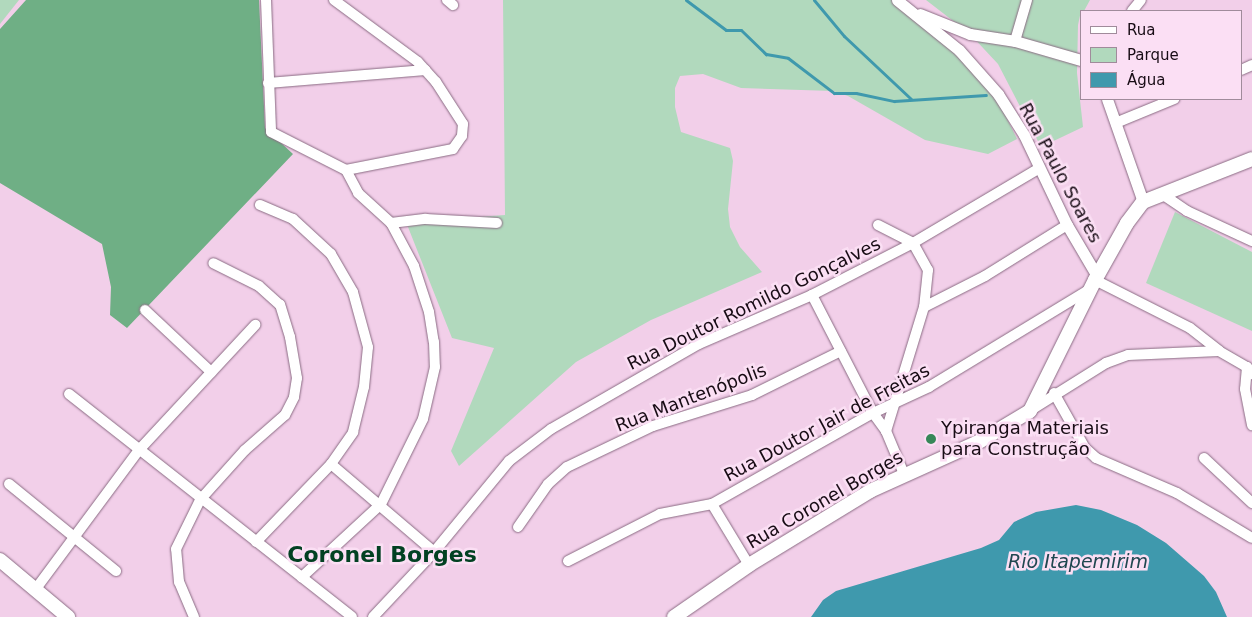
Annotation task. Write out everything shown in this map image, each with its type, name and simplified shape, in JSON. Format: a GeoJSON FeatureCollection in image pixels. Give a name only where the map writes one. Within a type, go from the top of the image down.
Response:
{"type":"FeatureCollection","features":[{"type":"Feature","properties":{"kind":"main road"},"geometry":{"type":"LineString","coordinates":[[1030,411],[1094,282],[1143,202],[1252,159]]}},
{"type":"Feature","properties":{"kind":"main road","name":"Rua Coronel Borges"},"geometry":{"type":"LineString","coordinates":[[674,617],[749,565],[904,474],[980,441],[1030,411]]}},
{"type":"Feature","properties":{"kind":"main road"},"geometry":{"type":"LineString","coordinates":[[0,560],[68,617]]}},
{"type":"Feature","properties":{"kind":"street"},"geometry":{"type":"LineString","coordinates":[[266,0],[271,132],[346,170],[358,193],[391,223],[414,266],[429,312],[435,366],[423,419],[381,504],[302,577]]}},
{"type":"Feature","properties":{"kind":"street"},"geometry":{"type":"LineString","coordinates":[[334,0],[425,70],[460,115],[462,136],[453,149],[346,170]]}},
{"type":"Feature","properties":{"kind":"street"},"geometry":{"type":"LineString","coordinates":[[1015,40],[1027,0]]}},
{"type":"Feature","properties":{"kind":"street"},"geometry":{"type":"LineString","coordinates":[[1133,10],[1141,0]]}},
{"type":"Feature","properties":{"kind":"street"},"geometry":{"type":"LineString","coordinates":[[900,3],[970,34],[1015,40],[1080,60]]}},
{"type":"Feature","properties":{"kind":"street","name":"Rua Paulo Soares"},"geometry":{"type":"LineString","coordinates":[[900,3],[974,64],[1016,122],[1068,225],[1094,282]]}},
{"type":"Feature","properties":{"kind":"street"},"geometry":{"type":"LineString","coordinates":[[268,83],[425,70]]}},
{"type":"Feature","properties":{"kind":"street"},"geometry":{"type":"LineString","coordinates":[[1109,100],[1143,202]]}},
{"type":"Feature","properties":{"kind":"street"},"geometry":{"type":"LineString","coordinates":[[1116,118],[1171,100]]}},
{"type":"Feature","properties":{"kind":"street","name":"Rua Doutor Romildo Gonçalves"},"geometry":{"type":"LineString","coordinates":[[374,617],[434,552],[509,461],[551,429],[699,344],[812,295],[914,243],[1040,168]]}},
{"type":"Feature","properties":{"kind":"street"},"geometry":{"type":"LineString","coordinates":[[1162,194],[1187,211],[1252,241]]}},
{"type":"Feature","properties":{"kind":"street"},"geometry":{"type":"LineString","coordinates":[[256,542],[331,464],[353,432],[364,387],[368,347],[353,292],[331,254],[293,219],[260,205]]}},
{"type":"Feature","properties":{"kind":"street"},"geometry":{"type":"LineString","coordinates":[[391,223],[426,219],[497,223]]}},
{"type":"Feature","properties":{"kind":"street"},"geometry":{"type":"LineString","coordinates":[[878,225],[914,243],[928,270],[924,306],[886,431]]}},
{"type":"Feature","properties":{"kind":"street"},"geometry":{"type":"LineString","coordinates":[[924,306],[985,276],[1068,225]]}},
{"type":"Feature","properties":{"kind":"street"},"geometry":{"type":"LineString","coordinates":[[194,617],[179,582],[176,549],[200,500],[245,450],[285,415],[294,397],[297,378],[290,337],[280,305],[259,286],[213,263]]}},
{"type":"Feature","properties":{"kind":"street"},"geometry":{"type":"LineString","coordinates":[[1094,282],[1204,337],[1220,351],[1249,371],[1245,389],[1252,425]]}},
{"type":"Feature","properties":{"kind":"street","name":"Rua Doutor Jair de Freitas"},"geometry":{"type":"LineString","coordinates":[[568,561],[660,514],[712,504],[873,413],[929,387],[1094,282]]}},
{"type":"Feature","properties":{"kind":"street"},"geometry":{"type":"LineString","coordinates":[[812,295],[873,413],[886,431],[904,474]]}},
{"type":"Feature","properties":{"kind":"street"},"geometry":{"type":"LineString","coordinates":[[145,310],[211,372]]}},
{"type":"Feature","properties":{"kind":"street"},"geometry":{"type":"LineString","coordinates":[[35,590],[140,450],[255,325]]}},
{"type":"Feature","properties":{"kind":"street","name":"Rua Mantenópolis"},"geometry":{"type":"LineString","coordinates":[[518,527],[548,484],[567,467],[653,426],[752,395],[842,351]]}},
{"type":"Feature","properties":{"kind":"street","name":"Rua Coronel Borges"},"geometry":{"type":"LineString","coordinates":[[1030,411],[1054,393],[1106,363],[1128,355],[1220,351]]}},
{"type":"Feature","properties":{"kind":"street"},"geometry":{"type":"LineString","coordinates":[[1054,393],[1085,448],[1096,458],[1177,493],[1252,538]]}},
{"type":"Feature","properties":{"kind":"street"},"geometry":{"type":"LineString","coordinates":[[70,394],[200,500],[352,617]]}},
{"type":"Feature","properties":{"kind":"street"},"geometry":{"type":"LineString","coordinates":[[1204,458],[1252,503]]}},
{"type":"Feature","properties":{"kind":"street"},"geometry":{"type":"LineString","coordinates":[[331,464],[381,504],[434,552]]}},
{"type":"Feature","properties":{"kind":"street"},"geometry":{"type":"LineString","coordinates":[[10,484],[116,571]]}},
{"type":"Feature","properties":{"kind":"street"},"geometry":{"type":"LineString","coordinates":[[712,504],[749,565]]}},
{"type":"Feature","properties":{"kind":"green space"},"geometry":{"type":"Polygon","coordinates":[[[0,0],[19,0],[0,24],[0,0]]]}},
{"type":"Feature","properties":{"kind":"green space"},"geometry":{"type":"Polygon","coordinates":[[[26,0],[259,0],[265,128],[293,154],[127,328],[110,315],[111,287],[102,244],[0,183],[0,29],[26,0]]]}},
{"type":"Feature","properties":{"kind":"green space"},"geometry":{"type":"Polygon","coordinates":[[[503,0],[898,0],[990,84],[1017,139],[988,154],[925,140],[848,96],[833,91],[741,88],[703,74],[680,76],[675,88],[675,107],[681,132],[730,148],[733,161],[728,209],[730,227],[740,247],[762,272],[651,320],[576,362],[459,466],[451,451],[494,348],[452,338],[406,222],[505,215],[503,0]]]}},
{"type":"Feature","properties":{"kind":"green space"},"geometry":{"type":"Polygon","coordinates":[[[926,0],[1090,0],[1085,10],[1080,10],[1078,25],[1077,73],[1083,127],[1041,147],[998,64],[970,34],[926,0]]]}},
{"type":"Feature","properties":{"kind":"green space"},"geometry":{"type":"Polygon","coordinates":[[[1175,212],[1252,252],[1252,331],[1146,283],[1175,212]]]}},
{"type":"Feature","properties":{"kind":"water","name":"Rio Itapemirim"},"geometry":{"type":"Polygon","coordinates":[[[1076,505],[1101,510],[1137,525],[1166,543],[1204,576],[1216,592],[1227,617],[811,617],[823,600],[836,591],[981,548],[999,540],[1014,522],[1036,512],[1076,505]]]}},
{"type":"Feature","properties":{"kind":"waterway"},"geometry":{"type":"LineString","coordinates":[[686,0],[726,30],[741,30],[766,54],[788,58],[834,93],[856,93],[894,101],[986,95]]}},
{"type":"Feature","properties":{"kind":"waterway"},"geometry":{"type":"LineString","coordinates":[[814,0],[844,36],[911,99]]}},
{"type":"Feature","properties":{"kind":"place","name":"Ypiranga Materiais para Construção"},"geometry":{"type":"Point","coordinates":[931,439]}},
{"type":"Feature","properties":{"kind":"district","name":"Coronel Borges"},"geometry":{"type":"Point","coordinates":[382,555]}}]}
